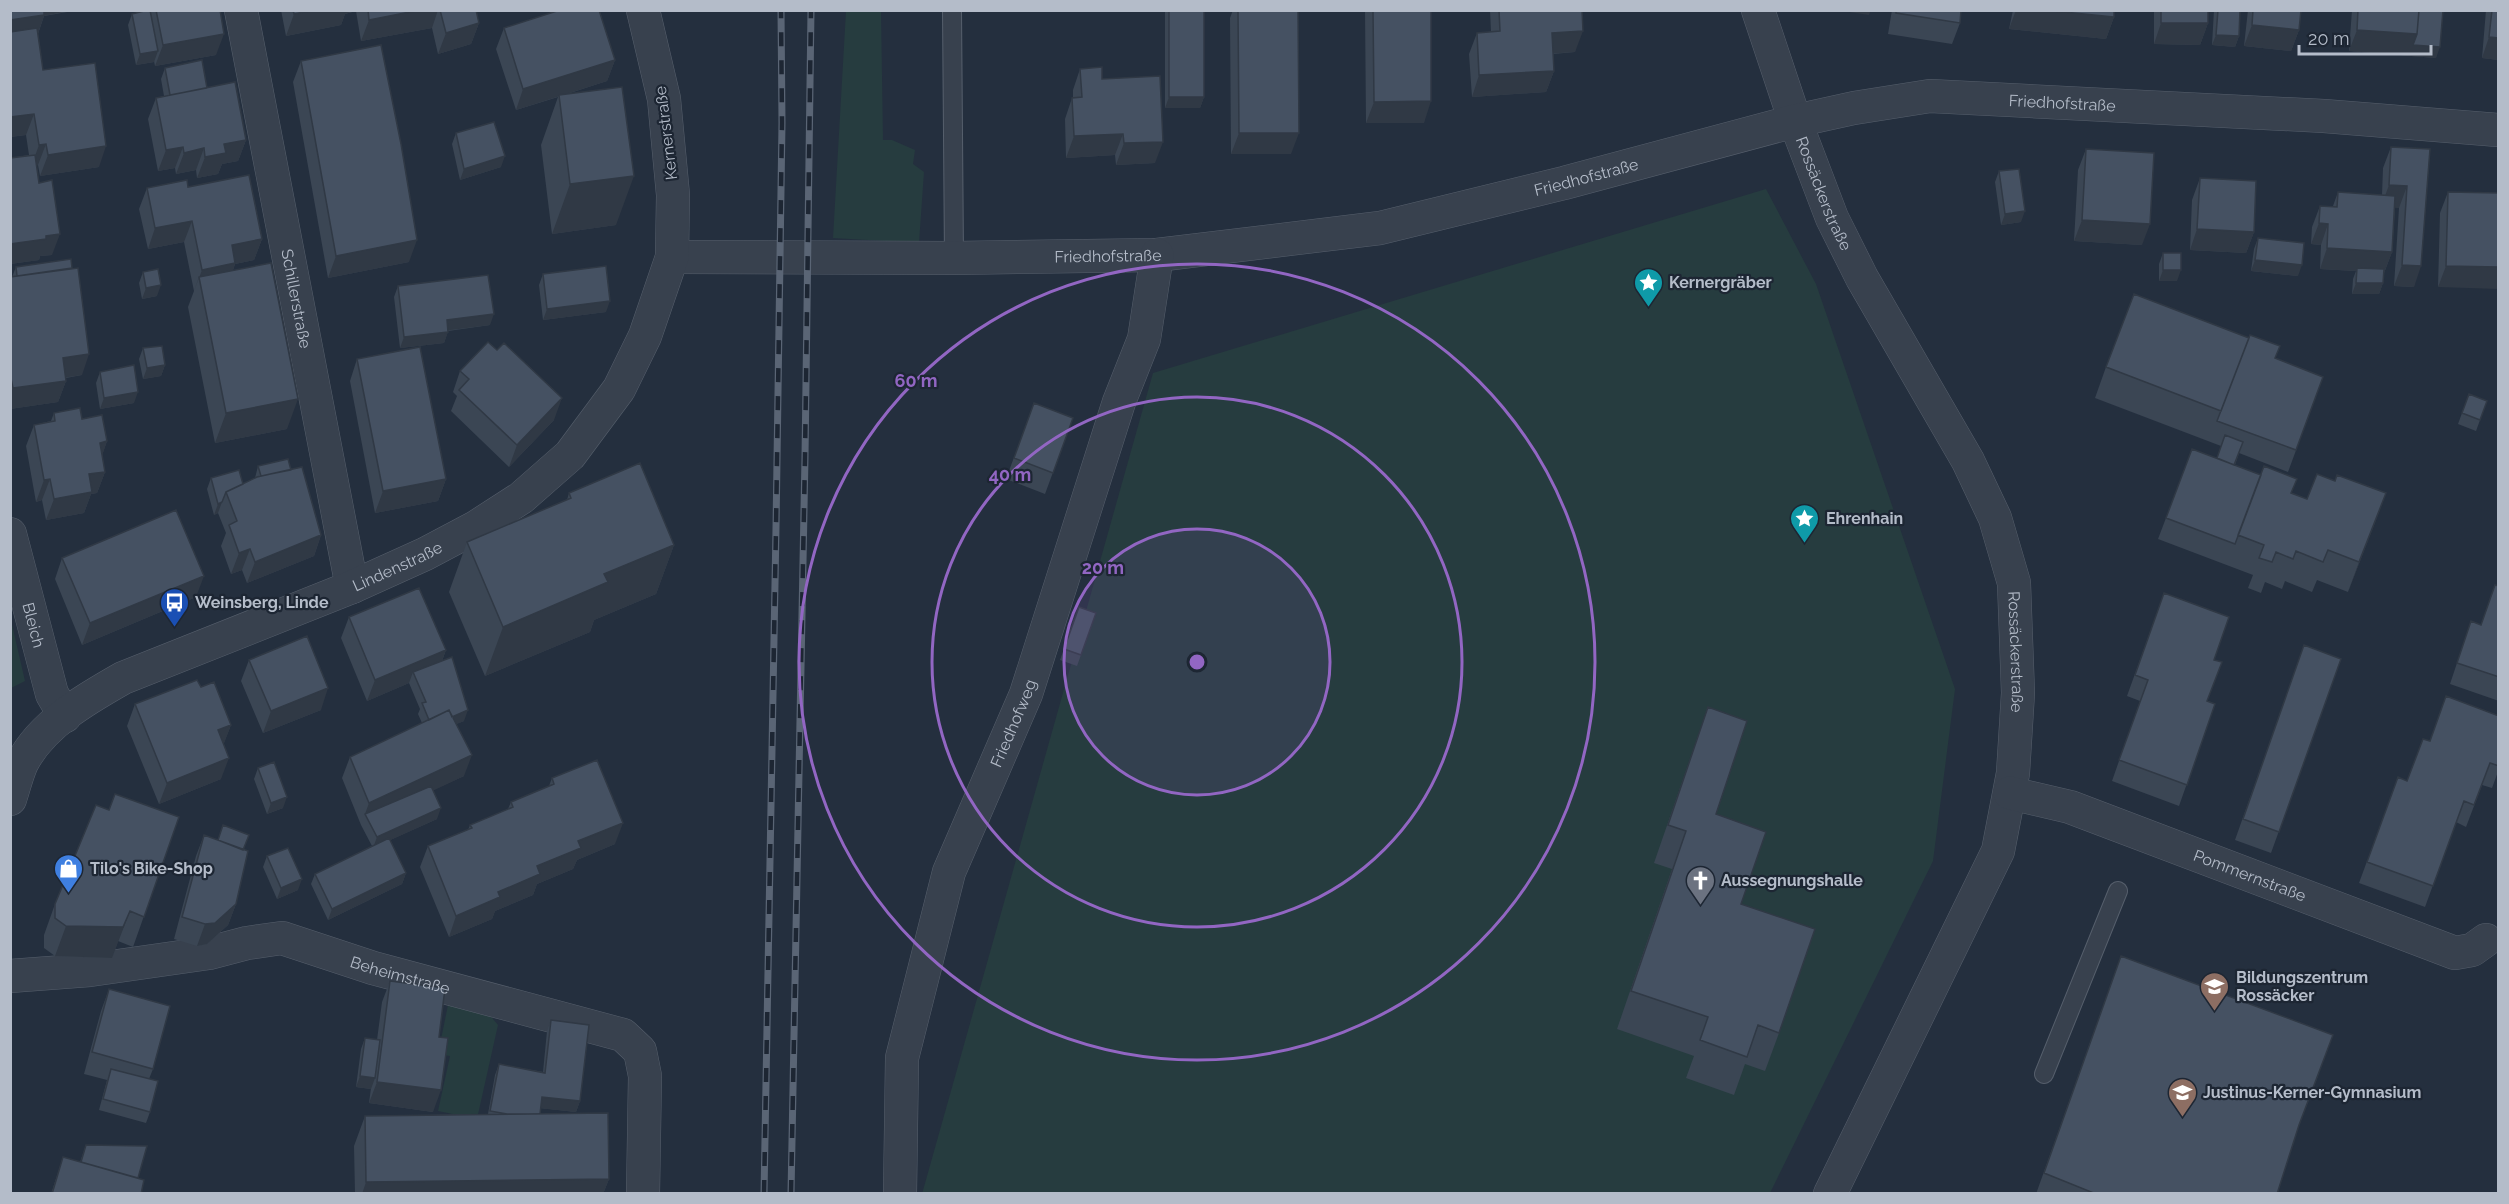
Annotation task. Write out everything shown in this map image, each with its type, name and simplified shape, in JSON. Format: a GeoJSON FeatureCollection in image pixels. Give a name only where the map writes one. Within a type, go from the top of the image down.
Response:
{"type":"FeatureCollection","features":[{"type":"Feature","properties":{"kind":"street","name":"Schillerstraße"},"geometry":{"type":"LineString","coordinates":[[241,10],[351,587]]}},
{"type":"Feature","properties":{"kind":"street","name":"Kernerstraße"},"geometry":{"type":"LineString","coordinates":[[643,10],[664,99],[673,195],[672,257]]}},
{"type":"Feature","properties":{"kind":"street","name":"Rossäckerstraße"},"geometry":{"type":"LineString","coordinates":[[1758,10],[1795,121],[1833,218],[1862,278],[1968,461],[1995,518],[2014,584],[2018,693],[2010,793],[1998,851],[1830,1194]]}},
{"type":"Feature","properties":{"kind":"street","name":"Friedhofstraße"},"geometry":{"type":"LineString","coordinates":[[672,257],[954,258],[1157,255],[1380,228],[1564,183],[1795,121],[1854,108],[1930,96],[2324,116],[2499,130]]}},
{"type":"Feature","properties":{"kind":"street","name":"Friedhofweg"},"geometry":{"type":"LineString","coordinates":[[900,1194],[902,1058],[949,872],[1026,694],[1119,402],[1144,339],[1157,255]]}},
{"type":"Feature","properties":{"kind":"street","name":"Lindenstraße"},"geometry":{"type":"LineString","coordinates":[[10,799],[16,761],[88,698],[123,678],[351,587],[426,554],[476,527],[521,498],[570,455],[619,389],[645,336],[672,257]]}},
{"type":"Feature","properties":{"kind":"street","name":"Bleich"},"geometry":{"type":"LineString","coordinates":[[10,534],[52,694],[65,716]]}},
{"type":"Feature","properties":{"kind":"street","name":"Pommernstraße"},"geometry":{"type":"LineString","coordinates":[[2010,793],[2070,807],[2455,953],[2472,950],[2486,940]]}},
{"type":"Feature","properties":{"kind":"street","name":"Beheimstraße"},"geometry":{"type":"LineString","coordinates":[[10,976],[138,963],[209,953],[247,943],[282,938],[373,968],[623,1035],[640,1051],[645,1076],[643,1194]]}},
{"type":"Feature","properties":{"kind":"lane"},"geometry":{"type":"LineString","coordinates":[[952,10],[954,258]]}},
{"type":"Feature","properties":{"kind":"lane"},"geometry":{"type":"LineString","coordinates":[[2044,1074],[2118,891]]}},
{"type":"Feature","properties":{"kind":"green space"},"geometry":{"type":"Polygon","coordinates":[[[846,11],[881,11],[883,140],[892,140],[915,150],[913,164],[924,172],[919,243],[833,238],[846,11]]]}},
{"type":"Feature","properties":{"kind":"green space"},"geometry":{"type":"Polygon","coordinates":[[[1766,189],[1816,284],[1955,689],[1933,861],[1770,1193],[922,1194],[1153,373],[1766,189]]]}},
{"type":"Feature","properties":{"kind":"green space"},"geometry":{"type":"Polygon","coordinates":[[[11,620],[25,681],[10,688],[11,620]]]}},
{"type":"Feature","properties":{"kind":"green space"},"geometry":{"type":"Polygon","coordinates":[[[448,1005],[488,1013],[498,1025],[477,1119],[438,1111],[450,1056],[438,1054],[448,1005]]]}},
{"type":"Feature","properties":{"kind":"building"},"geometry":{"type":"Polygon","coordinates":[[[10,10],[44,10],[44,15],[10,20],[10,10]]]}},
{"type":"Feature","properties":{"kind":"building"},"geometry":{"type":"Polygon","coordinates":[[[150,10],[158,51],[140,54],[132,14],[150,10]]]}},
{"type":"Feature","properties":{"kind":"building"},"geometry":{"type":"Polygon","coordinates":[[[156,10],[220,10],[224,34],[163,45],[156,10]]]}},
{"type":"Feature","properties":{"kind":"building"},"geometry":{"type":"Polygon","coordinates":[[[293,10],[314,10],[294,14],[293,10]]]}},
{"type":"Feature","properties":{"kind":"building"},"geometry":{"type":"Polygon","coordinates":[[[368,10],[420,10],[369,20],[368,10]]]}},
{"type":"Feature","properties":{"kind":"building"},"geometry":{"type":"Polygon","coordinates":[[[440,10],[476,10],[479,23],[446,33],[440,10]]]}},
{"type":"Feature","properties":{"kind":"building"},"geometry":{"type":"Polygon","coordinates":[[[560,10],[599,10],[615,60],[523,89],[504,28],[560,10]]]}},
{"type":"Feature","properties":{"kind":"building"},"geometry":{"type":"Polygon","coordinates":[[[1169,10],[1204,10],[1204,97],[1169,97],[1169,10]]]}},
{"type":"Feature","properties":{"kind":"building"},"geometry":{"type":"Polygon","coordinates":[[[1238,10],[1298,10],[1299,133],[1239,133],[1238,10]]]}},
{"type":"Feature","properties":{"kind":"building"},"geometry":{"type":"Polygon","coordinates":[[[1373,10],[1431,10],[1431,101],[1374,102],[1373,10]]]}},
{"type":"Feature","properties":{"kind":"building"},"geometry":{"type":"Polygon","coordinates":[[[1499,10],[1582,10],[1583,31],[1552,33],[1554,71],[1479,75],[1477,33],[1500,31],[1499,10]]]}},
{"type":"Feature","properties":{"kind":"building"},"geometry":{"type":"Polygon","coordinates":[[[1896,10],[1961,10],[1960,23],[1896,13],[1896,10]]]}},
{"type":"Feature","properties":{"kind":"building"},"geometry":{"type":"Polygon","coordinates":[[[2044,10],[2114,10],[2114,17],[2044,10]]]}},
{"type":"Feature","properties":{"kind":"building"},"geometry":{"type":"Polygon","coordinates":[[[2161,10],[2208,10],[2208,23],[2161,23],[2161,10]]]}},
{"type":"Feature","properties":{"kind":"building"},"geometry":{"type":"Polygon","coordinates":[[[2218,10],[2240,10],[2239,36],[2216,35],[2218,10]]]}},
{"type":"Feature","properties":{"kind":"building"},"geometry":{"type":"Polygon","coordinates":[[[2253,10],[2301,10],[2299,30],[2252,25],[2253,10]]]}},
{"type":"Feature","properties":{"kind":"building"},"geometry":{"type":"Polygon","coordinates":[[[2358,10],[2419,10],[2417,34],[2357,30],[2358,10]]]}},
{"type":"Feature","properties":{"kind":"building"},"geometry":{"type":"Polygon","coordinates":[[[2419,10],[2443,10],[2440,47],[2413,45],[2417,34],[2419,10]]]}},
{"type":"Feature","properties":{"kind":"building"},"geometry":{"type":"Polygon","coordinates":[[[2492,10],[2499,10],[2499,38],[2489,37],[2492,10]]]}},
{"type":"Feature","properties":{"kind":"building"},"geometry":{"type":"Polygon","coordinates":[[[37,28],[43,70],[95,63],[106,146],[48,155],[46,144],[39,145],[34,114],[10,117],[10,32],[37,28]]]}},
{"type":"Feature","properties":{"kind":"building"},"geometry":{"type":"Polygon","coordinates":[[[381,45],[417,240],[336,256],[301,61],[381,45]]]}},
{"type":"Feature","properties":{"kind":"building"},"geometry":{"type":"Polygon","coordinates":[[[202,60],[207,88],[170,95],[165,68],[202,60]]]}},
{"type":"Feature","properties":{"kind":"building"},"geometry":{"type":"Polygon","coordinates":[[[1102,67],[1102,79],[1160,76],[1163,142],[1124,143],[1123,134],[1074,136],[1072,98],[1082,97],[1080,69],[1102,67]]]}},
{"type":"Feature","properties":{"kind":"building"},"geometry":{"type":"Polygon","coordinates":[[[235,82],[246,140],[224,144],[226,153],[205,157],[204,148],[184,153],[183,147],[166,150],[156,98],[235,82]]]}},
{"type":"Feature","properties":{"kind":"building"},"geometry":{"type":"Polygon","coordinates":[[[622,87],[634,176],[570,184],[559,95],[622,87]]]}},
{"type":"Feature","properties":{"kind":"building"},"geometry":{"type":"Polygon","coordinates":[[[494,122],[505,156],[464,169],[456,133],[494,122]]]}},
{"type":"Feature","properties":{"kind":"building"},"geometry":{"type":"Polygon","coordinates":[[[2391,147],[2430,149],[2421,266],[2402,265],[2407,186],[2389,185],[2391,147]]]}},
{"type":"Feature","properties":{"kind":"building"},"geometry":{"type":"Polygon","coordinates":[[[2086,149],[2154,153],[2150,224],[2082,220],[2086,149]]]}},
{"type":"Feature","properties":{"kind":"building"},"geometry":{"type":"Polygon","coordinates":[[[35,155],[39,183],[52,180],[60,234],[46,236],[46,239],[10,244],[10,158],[35,155]]]}},
{"type":"Feature","properties":{"kind":"building"},"geometry":{"type":"Polygon","coordinates":[[[2019,169],[2025,211],[2005,214],[1999,171],[2019,169]]]}},
{"type":"Feature","properties":{"kind":"building"},"geometry":{"type":"Polygon","coordinates":[[[249,175],[262,239],[232,245],[235,263],[202,270],[192,221],[155,228],[147,188],[187,180],[188,187],[249,175]]]}},
{"type":"Feature","properties":{"kind":"building"},"geometry":{"type":"Polygon","coordinates":[[[2200,178],[2256,181],[2254,232],[2197,229],[2200,178]]]}},
{"type":"Feature","properties":{"kind":"building"},"geometry":{"type":"Polygon","coordinates":[[[2338,192],[2395,196],[2392,252],[2327,248],[2328,224],[2319,223],[2320,206],[2337,207],[2338,192]]]}},
{"type":"Feature","properties":{"kind":"building"},"geometry":{"type":"Polygon","coordinates":[[[2448,192],[2499,193],[2499,267],[2446,266],[2448,192]]]}},
{"type":"Feature","properties":{"kind":"building"},"geometry":{"type":"Polygon","coordinates":[[[2258,238],[2304,243],[2302,265],[2255,260],[2258,238]]]}},
{"type":"Feature","properties":{"kind":"building"},"geometry":{"type":"Polygon","coordinates":[[[2163,253],[2181,253],[2181,270],[2163,270],[2163,253]]]}},
{"type":"Feature","properties":{"kind":"building"},"geometry":{"type":"Polygon","coordinates":[[[71,259],[72,268],[17,276],[16,267],[71,259]]]}},
{"type":"Feature","properties":{"kind":"building"},"geometry":{"type":"Polygon","coordinates":[[[271,263],[298,399],[226,413],[199,277],[271,263]]]}},
{"type":"Feature","properties":{"kind":"building"},"geometry":{"type":"Polygon","coordinates":[[[606,266],[610,301],[547,309],[543,274],[606,266]]]}},
{"type":"Feature","properties":{"kind":"building"},"geometry":{"type":"Polygon","coordinates":[[[78,268],[89,354],[63,358],[66,381],[13,388],[10,374],[10,277],[78,268]]]}},
{"type":"Feature","properties":{"kind":"building"},"geometry":{"type":"Polygon","coordinates":[[[2357,268],[2384,269],[2383,283],[2356,283],[2357,268]]]}},
{"type":"Feature","properties":{"kind":"building"},"geometry":{"type":"Polygon","coordinates":[[[158,269],[161,285],[146,288],[143,272],[158,269]]]}},
{"type":"Feature","properties":{"kind":"building"},"geometry":{"type":"Polygon","coordinates":[[[488,275],[494,314],[447,320],[448,332],[404,337],[398,286],[488,275]]]}},
{"type":"Feature","properties":{"kind":"building"},"geometry":{"type":"Polygon","coordinates":[[[2134,294],[2249,338],[2221,411],[2106,367],[2134,294]]]}},
{"type":"Feature","properties":{"kind":"building"},"geometry":{"type":"Polygon","coordinates":[[[2250,335],[2280,346],[2275,358],[2323,377],[2296,450],[2217,421],[2250,335]]]}},
{"type":"Feature","properties":{"kind":"building"},"geometry":{"type":"Polygon","coordinates":[[[488,342],[497,350],[504,343],[562,398],[517,445],[459,390],[469,379],[460,371],[488,342]]]}},
{"type":"Feature","properties":{"kind":"building"},"geometry":{"type":"Polygon","coordinates":[[[162,346],[165,365],[147,368],[143,348],[162,346]]]}},
{"type":"Feature","properties":{"kind":"building"},"geometry":{"type":"Polygon","coordinates":[[[420,347],[446,479],[383,491],[357,359],[420,347]]]}},
{"type":"Feature","properties":{"kind":"building"},"geometry":{"type":"Polygon","coordinates":[[[134,365],[138,392],[104,398],[100,372],[134,365]]]}},
{"type":"Feature","properties":{"kind":"building"},"geometry":{"type":"Polygon","coordinates":[[[2469,394],[2487,401],[2480,420],[2462,413],[2469,394]]]}},
{"type":"Feature","properties":{"kind":"building"},"geometry":{"type":"Polygon","coordinates":[[[1034,403],[1073,418],[1053,473],[1014,458],[1034,403]]]}},
{"type":"Feature","properties":{"kind":"building"},"geometry":{"type":"Polygon","coordinates":[[[80,408],[82,419],[102,415],[107,441],[100,443],[105,472],[89,474],[92,492],[54,499],[50,479],[44,480],[34,425],[55,421],[54,413],[80,408]]]}},
{"type":"Feature","properties":{"kind":"building"},"geometry":{"type":"Polygon","coordinates":[[[2225,435],[2243,442],[2234,465],[2217,458],[2225,435]]]}},
{"type":"Feature","properties":{"kind":"building"},"geometry":{"type":"Polygon","coordinates":[[[2192,449],[2261,475],[2235,544],[2166,518],[2192,449]]]}},
{"type":"Feature","properties":{"kind":"building"},"geometry":{"type":"Polygon","coordinates":[[[288,459],[291,470],[261,476],[258,466],[288,459]]]}},
{"type":"Feature","properties":{"kind":"building"},"geometry":{"type":"Polygon","coordinates":[[[640,463],[674,545],[604,574],[608,582],[503,627],[467,542],[571,498],[569,493],[640,463]]]}},
{"type":"Feature","properties":{"kind":"building"},"geometry":{"type":"Polygon","coordinates":[[[2264,466],[2297,479],[2291,493],[2307,499],[2317,474],[2335,481],[2337,475],[2386,493],[2359,562],[2328,550],[2323,562],[2296,551],[2293,559],[2276,552],[2272,562],[2259,558],[2264,545],[2238,535],[2264,466]]]}},
{"type":"Feature","properties":{"kind":"building"},"geometry":{"type":"Polygon","coordinates":[[[302,467],[321,535],[255,562],[250,549],[239,553],[229,525],[237,521],[226,492],[257,477],[302,467]]]}},
{"type":"Feature","properties":{"kind":"building"},"geometry":{"type":"Polygon","coordinates":[[[239,470],[243,484],[226,492],[222,502],[218,504],[211,478],[239,470]]]}},
{"type":"Feature","properties":{"kind":"building"},"geometry":{"type":"Polygon","coordinates":[[[176,510],[204,576],[90,623],[62,558],[176,510]]]}},
{"type":"Feature","properties":{"kind":"building"},"geometry":{"type":"Polygon","coordinates":[[[2495,585],[2499,586],[2499,677],[2457,663],[2471,621],[2481,625],[2495,585]]]}},
{"type":"Feature","properties":{"kind":"building"},"geometry":{"type":"Polygon","coordinates":[[[419,588],[446,650],[375,680],[349,617],[419,588]]]}},
{"type":"Feature","properties":{"kind":"building"},"geometry":{"type":"Polygon","coordinates":[[[2164,593],[2229,617],[2214,660],[2222,662],[2207,701],[2215,704],[2187,785],[2119,760],[2148,680],[2135,675],[2164,593]]]}},
{"type":"Feature","properties":{"kind":"building"},"geometry":{"type":"Polygon","coordinates":[[[1079,607],[1096,613],[1081,655],[1064,649],[1079,607]]]}},
{"type":"Feature","properties":{"kind":"building"},"geometry":{"type":"Polygon","coordinates":[[[307,636],[328,688],[271,711],[249,660],[307,636]]]}},
{"type":"Feature","properties":{"kind":"building"},"geometry":{"type":"Polygon","coordinates":[[[2304,645],[2341,659],[2279,832],[2243,819],[2304,645]]]}},
{"type":"Feature","properties":{"kind":"building"},"geometry":{"type":"Polygon","coordinates":[[[452,657],[468,710],[452,717],[449,710],[429,720],[422,703],[426,702],[413,672],[452,657]]]}},
{"type":"Feature","properties":{"kind":"building"},"geometry":{"type":"Polygon","coordinates":[[[197,680],[201,687],[214,682],[231,725],[218,730],[229,758],[167,783],[135,704],[197,680]]]}},
{"type":"Feature","properties":{"kind":"building"},"geometry":{"type":"Polygon","coordinates":[[[2446,696],[2499,716],[2499,766],[2490,763],[2474,805],[2464,801],[2433,886],[2367,862],[2398,777],[2407,781],[2423,739],[2430,741],[2446,696]]]}},
{"type":"Feature","properties":{"kind":"building","name":"Aussegnungshalle"},"geometry":{"type":"Polygon","coordinates":[[[1708,707],[1747,721],[1716,814],[1766,832],[1741,904],[1815,929],[1779,1033],[1758,1025],[1747,1057],[1700,1040],[1708,1017],[1631,991],[1686,831],[1668,825],[1708,707]]]}},
{"type":"Feature","properties":{"kind":"building"},"geometry":{"type":"Polygon","coordinates":[[[449,710],[472,755],[369,803],[350,757],[449,710]]]}},
{"type":"Feature","properties":{"kind":"building"},"geometry":{"type":"Polygon","coordinates":[[[597,760],[623,823],[578,841],[581,848],[537,866],[540,874],[498,892],[500,897],[456,916],[428,846],[472,828],[470,825],[513,807],[511,802],[554,784],[552,778],[597,760]]]}},
{"type":"Feature","properties":{"kind":"building"},"geometry":{"type":"Polygon","coordinates":[[[274,762],[287,797],[271,803],[258,768],[274,762]]]}},
{"type":"Feature","properties":{"kind":"building"},"geometry":{"type":"Polygon","coordinates":[[[431,786],[441,808],[377,837],[365,814],[431,786]]]}},
{"type":"Feature","properties":{"kind":"building"},"geometry":{"type":"Polygon","coordinates":[[[115,794],[179,817],[144,917],[130,911],[123,927],[66,926],[55,918],[55,904],[96,805],[109,810],[115,794]]]}},
{"type":"Feature","properties":{"kind":"building"},"geometry":{"type":"Polygon","coordinates":[[[223,825],[249,835],[243,850],[218,840],[223,825]]]}},
{"type":"Feature","properties":{"kind":"building"},"geometry":{"type":"Polygon","coordinates":[[[204,835],[248,851],[236,904],[215,923],[205,924],[182,917],[204,835]]]}},
{"type":"Feature","properties":{"kind":"building"},"geometry":{"type":"Polygon","coordinates":[[[389,838],[406,873],[332,909],[315,874],[389,838]]]}},
{"type":"Feature","properties":{"kind":"building"},"geometry":{"type":"Polygon","coordinates":[[[288,848],[302,879],[281,888],[267,856],[288,848]]]}},
{"type":"Feature","properties":{"kind":"building","name":"Justinus-Kerner-Gymnasium"},"geometry":{"type":"Polygon","coordinates":[[[2121,956],[2333,1035],[2299,1125],[2277,1194],[2096,1194],[2044,1173],[2121,956]]]}},
{"type":"Feature","properties":{"kind":"building"},"geometry":{"type":"Polygon","coordinates":[[[390,981],[445,988],[439,1037],[448,1038],[441,1090],[377,1082],[390,981]]]}},
{"type":"Feature","properties":{"kind":"building"},"geometry":{"type":"Polygon","coordinates":[[[109,989],[170,1006],[153,1069],[92,1052],[109,989]]]}},
{"type":"Feature","properties":{"kind":"building"},"geometry":{"type":"Polygon","coordinates":[[[551,1020],[589,1025],[580,1101],[542,1097],[540,1114],[507,1114],[490,1111],[499,1064],[545,1073],[551,1020]]]}},
{"type":"Feature","properties":{"kind":"building"},"geometry":{"type":"Polygon","coordinates":[[[365,1038],[380,1040],[375,1078],[360,1076],[365,1038]]]}},
{"type":"Feature","properties":{"kind":"building"},"geometry":{"type":"Polygon","coordinates":[[[111,1069],[158,1081],[150,1112],[103,1099],[111,1069]]]}},
{"type":"Feature","properties":{"kind":"building"},"geometry":{"type":"Polygon","coordinates":[[[608,1113],[609,1179],[366,1182],[365,1116],[608,1113]]]}},
{"type":"Feature","properties":{"kind":"building"},"geometry":{"type":"Polygon","coordinates":[[[86,1145],[147,1146],[138,1178],[81,1162],[86,1145]]]}},
{"type":"Feature","properties":{"kind":"building"},"geometry":{"type":"Polygon","coordinates":[[[63,1157],[144,1180],[141,1194],[52,1194],[63,1157]]]}},
{"type":"Feature","properties":{"kind":"railway"},"geometry":{"type":"LineString","coordinates":[[764,1194],[782,123],[781,10]]}},
{"type":"Feature","properties":{"kind":"railway"},"geometry":{"type":"LineString","coordinates":[[791,1194],[811,10]]}},
{"type":"Feature","properties":{"kind":"place","name":"Kernergräber"},"geometry":{"type":"Point","coordinates":[1648,308]}},
{"type":"Feature","properties":{"kind":"place","name":"Ehrenhain"},"geometry":{"type":"Point","coordinates":[1805,544]}},
{"type":"Feature","properties":{"kind":"place","name":"Weinsberg, Linde"},"geometry":{"type":"Point","coordinates":[174,628]}},
{"type":"Feature","properties":{"kind":"place","name":"Tilo's Bike-Shop"},"geometry":{"type":"Point","coordinates":[69,894]}},
{"type":"Feature","properties":{"kind":"place","name":"Aussegnungshalle"},"geometry":{"type":"Point","coordinates":[1700,906]}},
{"type":"Feature","properties":{"kind":"place","name":"Bildungszentrum Rossäcker"},"geometry":{"type":"Point","coordinates":[2215,1012]}},
{"type":"Feature","properties":{"kind":"place","name":"Justinus-Kerner-Gymnasium"},"geometry":{"type":"Point","coordinates":[2182,1118]}}]}
